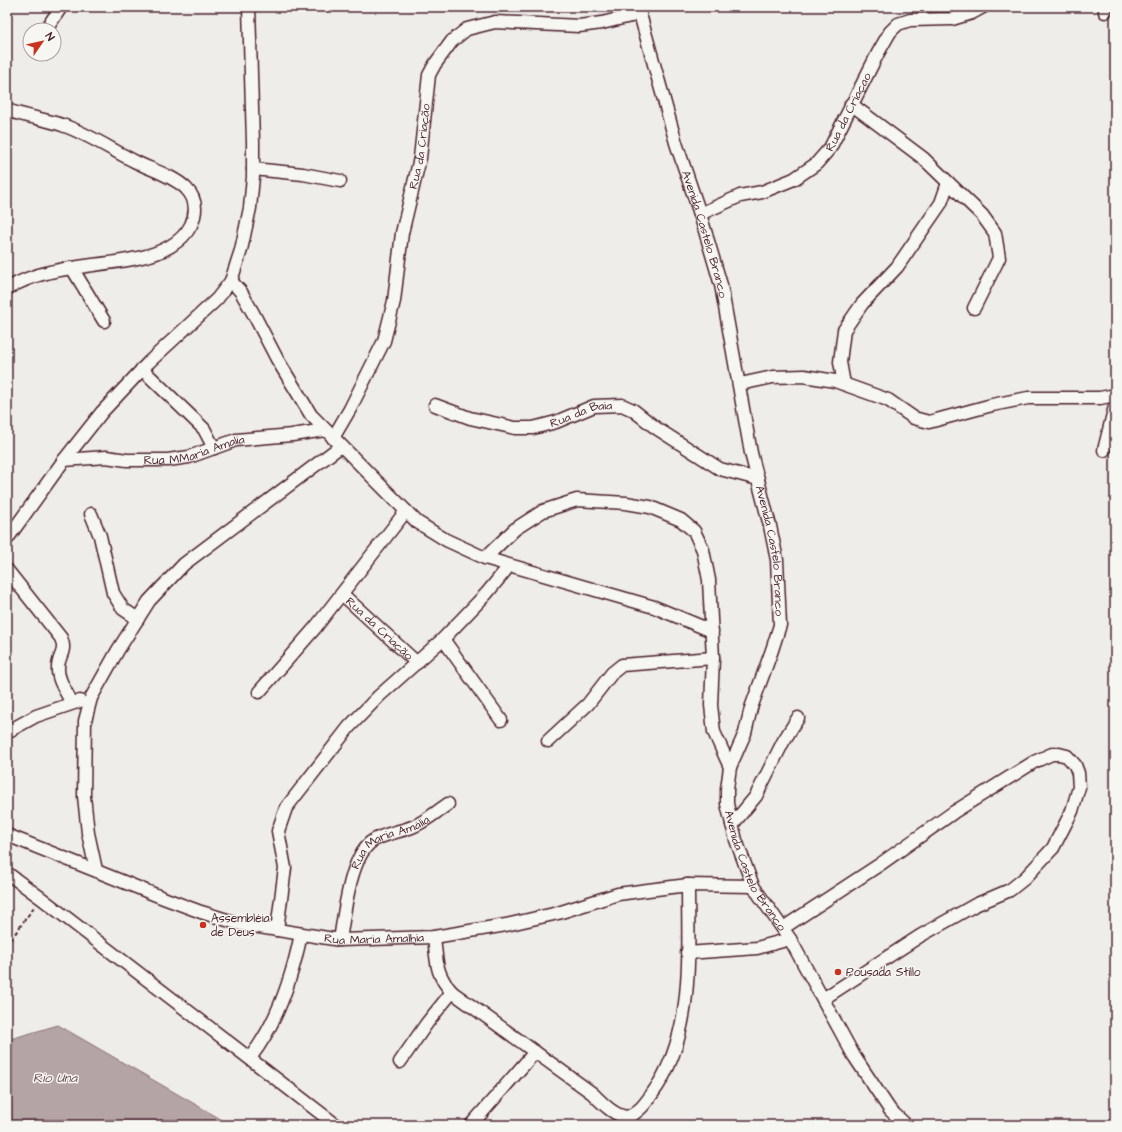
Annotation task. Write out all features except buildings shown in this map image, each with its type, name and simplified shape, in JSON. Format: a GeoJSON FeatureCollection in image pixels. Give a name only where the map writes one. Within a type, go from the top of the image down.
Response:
{"type":"FeatureCollection","features":[{"type":"Feature","properties":{"kind":"street"},"geometry":{"type":"LineString","coordinates":[[51,22],[61,7]]}},
{"type":"Feature","properties":{"kind":"street"},"geometry":{"type":"LineString","coordinates":[[7,540],[64,460],[102,412],[142,369],[217,298],[231,281],[241,250],[250,208],[253,170],[249,7]]}},
{"type":"Feature","properties":{"kind":"street","name":"Rua da Criaçao"},"geometry":{"type":"LineString","coordinates":[[700,214],[740,196],[762,192],[778,186],[809,170],[830,148],[850,104],[890,32],[898,24],[910,20],[951,13],[972,13],[983,7]]}},
{"type":"Feature","properties":{"kind":"street","name":"Avenida Castelo Branco"},"geometry":{"type":"LineString","coordinates":[[633,11],[683,168],[700,214],[721,285],[740,384],[751,453],[777,560],[780,625],[751,708],[745,733],[730,767],[727,789],[727,804],[732,825],[753,886],[790,939],[822,999],[872,1086],[890,1110],[906,1125]]}},
{"type":"Feature","properties":{"kind":"street","name":"Rua da Criação"},"geometry":{"type":"LineString","coordinates":[[333,438],[350,409],[384,341],[394,301],[402,233],[420,158],[429,75],[443,52],[452,41],[467,29],[482,24],[495,22],[579,26],[633,11]]}},
{"type":"Feature","properties":{"kind":"street"},"geometry":{"type":"LineString","coordinates":[[850,104],[923,158],[982,215],[994,233],[999,258],[974,308]]}},
{"type":"Feature","properties":{"kind":"street"},"geometry":{"type":"LineString","coordinates":[[7,110],[78,131],[138,163],[174,179],[185,187],[194,202],[196,212],[189,229],[184,236],[168,247],[142,257],[72,268],[19,281],[7,290]]}},
{"type":"Feature","properties":{"kind":"street"},"geometry":{"type":"LineString","coordinates":[[253,170],[303,174],[340,181]]}},
{"type":"Feature","properties":{"kind":"street"},"geometry":{"type":"LineString","coordinates":[[844,384],[840,362],[844,330],[862,304],[897,267],[941,203],[948,183]]}},
{"type":"Feature","properties":{"kind":"street"},"geometry":{"type":"LineString","coordinates":[[72,268],[104,321]]}},
{"type":"Feature","properties":{"kind":"street"},"geometry":{"type":"LineString","coordinates":[[231,281],[241,292],[254,312],[301,398],[312,415],[406,511],[431,532],[485,558],[654,607],[712,631]]}},
{"type":"Feature","properties":{"kind":"street"},"geometry":{"type":"LineString","coordinates":[[142,369],[204,429],[214,448]]}},
{"type":"Feature","properties":{"kind":"street"},"geometry":{"type":"LineString","coordinates":[[740,384],[773,377],[804,376],[844,384],[888,400],[910,415],[928,422],[992,405],[1028,398],[1100,398],[1115,395]]}},
{"type":"Feature","properties":{"kind":"street","name":"Rua da Baia"},"geometry":{"type":"LineString","coordinates":[[435,405],[470,418],[515,428],[533,428],[556,422],[594,406],[622,405],[633,410],[656,428],[720,469],[758,479]]}},
{"type":"Feature","properties":{"kind":"street"},"geometry":{"type":"LineString","coordinates":[[1104,450],[1115,406]]}},
{"type":"Feature","properties":{"kind":"street","name":"Rua MMaria Amalia"},"geometry":{"type":"LineString","coordinates":[[64,460],[106,457],[127,460],[168,460],[189,457],[241,439],[292,435],[333,438]]}},
{"type":"Feature","properties":{"kind":"street"},"geometry":{"type":"LineString","coordinates":[[96,870],[88,833],[84,796],[84,721],[91,698],[149,601],[184,564],[333,438]]}},
{"type":"Feature","properties":{"kind":"street"},"geometry":{"type":"LineString","coordinates":[[485,558],[515,529],[543,511],[561,504],[578,500],[600,500],[650,507],[681,520],[694,531],[703,550],[709,580],[713,658],[711,706],[714,732],[730,767]]}},
{"type":"Feature","properties":{"kind":"street"},"geometry":{"type":"LineString","coordinates":[[259,692],[342,594],[406,511]]}},
{"type":"Feature","properties":{"kind":"street"},"geometry":{"type":"LineString","coordinates":[[91,514],[100,536],[113,593],[123,608],[138,619]]}},
{"type":"Feature","properties":{"kind":"street"},"geometry":{"type":"LineString","coordinates":[[277,930],[285,868],[278,831],[286,808],[349,727],[379,696],[443,639],[487,593],[509,566]]}},
{"type":"Feature","properties":{"kind":"street"},"geometry":{"type":"LineString","coordinates":[[7,570],[61,638],[64,647],[57,669],[72,703]]}},
{"type":"Feature","properties":{"kind":"street","name":"Rua da Criação"},"geometry":{"type":"LineString","coordinates":[[342,594],[417,663]]}},
{"type":"Feature","properties":{"kind":"street"},"geometry":{"type":"LineString","coordinates":[[443,639],[501,720]]}},
{"type":"Feature","properties":{"kind":"street"},"geometry":{"type":"LineString","coordinates":[[548,741],[588,704],[612,673],[622,665],[713,658]]}},
{"type":"Feature","properties":{"kind":"street"},"geometry":{"type":"LineString","coordinates":[[7,732],[36,716],[91,698]]}},
{"type":"Feature","properties":{"kind":"street"},"geometry":{"type":"LineString","coordinates":[[732,825],[756,796],[782,742],[798,718]]}},
{"type":"Feature","properties":{"kind":"street"},"geometry":{"type":"LineString","coordinates":[[783,928],[879,865],[954,812],[1034,762],[1052,754],[1059,754],[1067,756],[1075,765],[1078,773],[1079,788],[1072,811],[1053,848],[1025,878],[1010,890],[975,905],[920,936],[822,999]]}},
{"type":"Feature","properties":{"kind":"street","name":"Rua Maria Amália"},"geometry":{"type":"LineString","coordinates":[[340,940],[356,865],[366,847],[372,841],[424,821],[448,804]]}},
{"type":"Feature","properties":{"kind":"street","name":"Rua Maria Amalhia"},"geometry":{"type":"LineString","coordinates":[[7,835],[96,870],[166,900],[201,912],[240,924],[340,940],[434,937],[506,925],[558,913],[618,894],[688,885],[753,886]]}},
{"type":"Feature","properties":{"kind":"street"},"geometry":{"type":"LineString","coordinates":[[7,874],[41,898],[336,1125]]}},
{"type":"Feature","properties":{"kind":"street"},"geometry":{"type":"LineString","coordinates":[[434,937],[439,973],[444,983],[452,992],[615,1112],[625,1117],[636,1113],[658,1086],[674,1057],[685,1005],[688,885]]}},
{"type":"Feature","properties":{"kind":"street"},"geometry":{"type":"LineString","coordinates":[[250,1058],[270,1028],[280,1008],[297,955],[301,934]]}},
{"type":"Feature","properties":{"kind":"street"},"geometry":{"type":"LineString","coordinates":[[687,953],[757,948],[790,939]]}},
{"type":"Feature","properties":{"kind":"street"},"geometry":{"type":"LineString","coordinates":[[400,1062],[422,1029],[452,992]]}},
{"type":"Feature","properties":{"kind":"street"},"geometry":{"type":"LineString","coordinates":[[471,1125],[535,1052]]}},
{"type":"Feature","properties":{"kind":"path"},"geometry":{"type":"LineString","coordinates":[[7,945],[41,898]]}},
{"type":"Feature","properties":{"kind":"water","name":"Rio Una"},"geometry":{"type":"Polygon","coordinates":[[[58,1025],[231,1125],[7,1125],[7,1040],[58,1025]]]}},
{"type":"Feature","properties":{"kind":"place","name":"Assembléia de Deus"},"geometry":{"type":"Point","coordinates":[203,925]}},
{"type":"Feature","properties":{"kind":"place","name":"Pousada Stillo"},"geometry":{"type":"Point","coordinates":[838,972]}}]}
